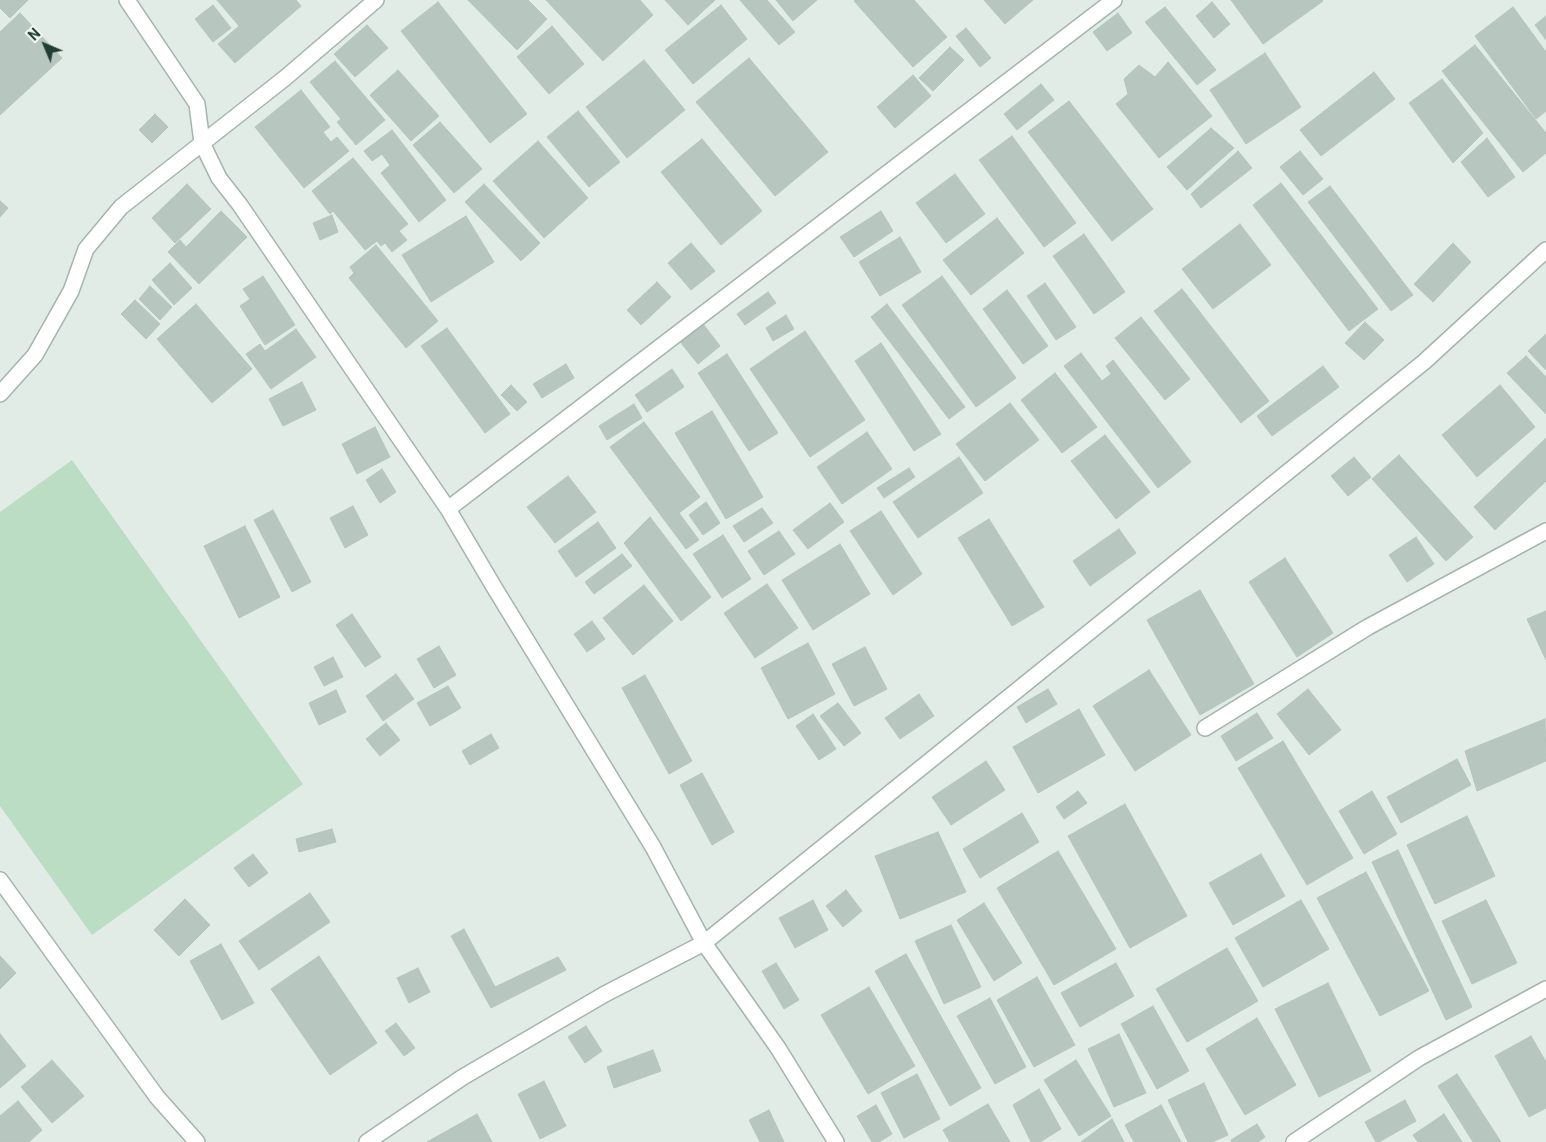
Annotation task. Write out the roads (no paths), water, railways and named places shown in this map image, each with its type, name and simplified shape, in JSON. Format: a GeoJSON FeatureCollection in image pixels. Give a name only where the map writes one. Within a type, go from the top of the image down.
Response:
{"type":"FeatureCollection","features":[{"type":"Feature","properties":{"kind":"street"},"geometry":{"type":"LineString","coordinates":[[127,0],[197,104],[202,143],[219,178],[240,205],[448,510],[653,847],[704,943],[778,1048],[836,1142]]}},
{"type":"Feature","properties":{"kind":"street"},"geometry":{"type":"LineString","coordinates":[[0,394],[35,355],[71,291],[86,249],[121,207],[285,78],[376,0]]}},
{"type":"Feature","properties":{"kind":"street"},"geometry":{"type":"LineString","coordinates":[[448,510],[1114,0]]}},
{"type":"Feature","properties":{"kind":"street"},"geometry":{"type":"LineString","coordinates":[[367,1142],[471,1072],[605,994],[704,943],[1424,362],[1546,250]]}},
{"type":"Feature","properties":{"kind":"street"},"geometry":{"type":"LineString","coordinates":[[1205,728],[1368,627],[1546,531]]}},
{"type":"Feature","properties":{"kind":"street"},"geometry":{"type":"LineString","coordinates":[[0,880],[157,1097],[197,1142]]}},
{"type":"Feature","properties":{"kind":"street"},"geometry":{"type":"LineString","coordinates":[[1294,1142],[1419,1058],[1546,989]]}}]}
